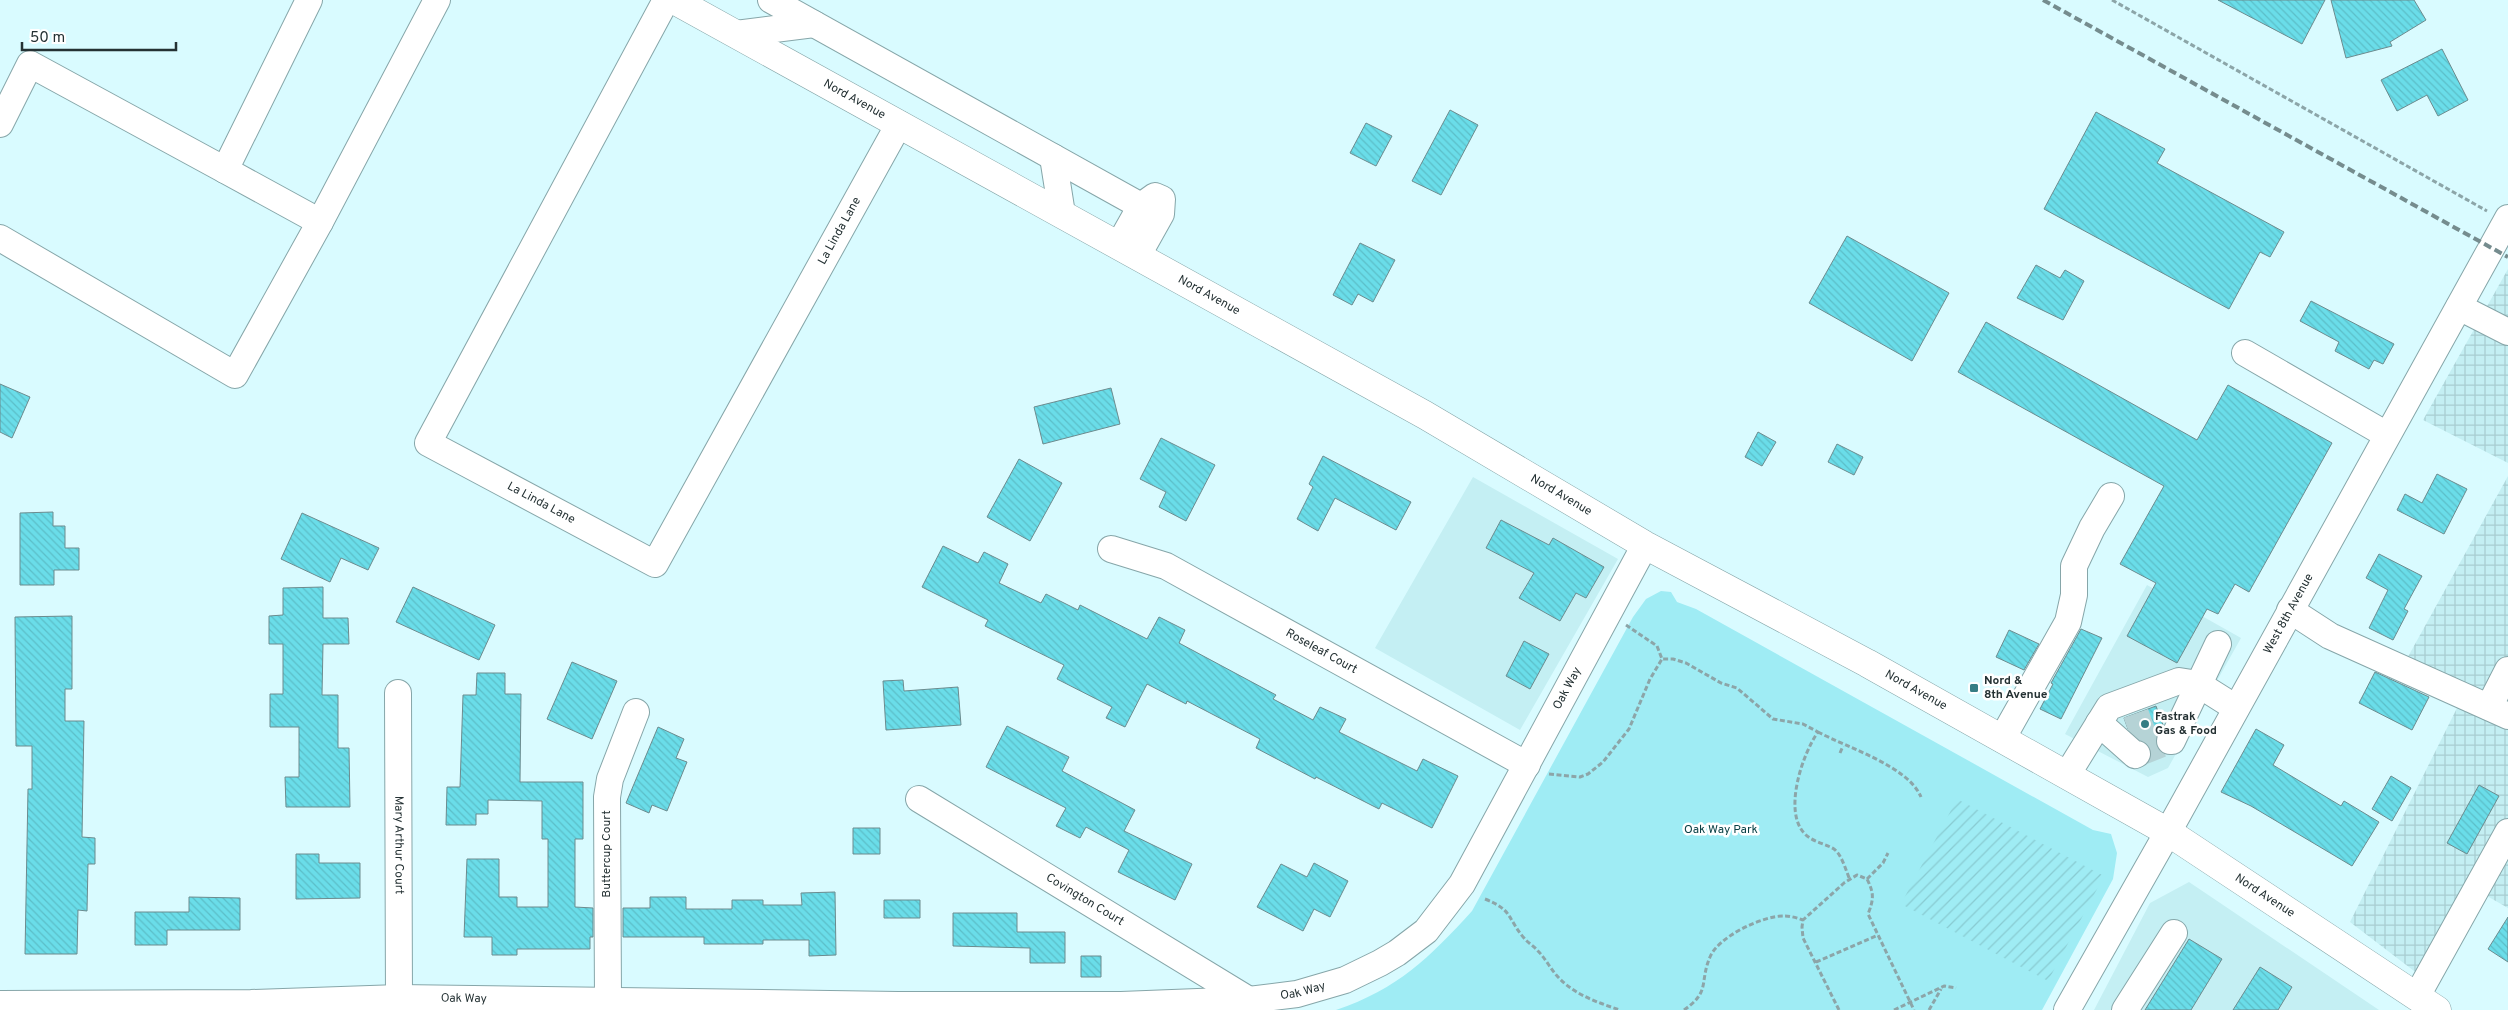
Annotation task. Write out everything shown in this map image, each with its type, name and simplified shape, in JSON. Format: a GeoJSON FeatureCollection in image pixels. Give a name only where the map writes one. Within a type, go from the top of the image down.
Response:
{"type":"FeatureCollection","features":[{"type":"Feature","properties":{"kind":"main road","name":"Nord Avenue"},"geometry":{"type":"LineString","coordinates":[[674,0],[1129,250],[1425,415],[1645,544],[1867,663],[2168,832],[2427,1003]]}},
{"type":"Feature","properties":{"kind":"street"},"geometry":{"type":"LineString","coordinates":[[225,170],[309,0]]}},
{"type":"Feature","properties":{"kind":"street"},"geometry":{"type":"LineString","coordinates":[[0,238],[235,375],[320,222],[438,0]]}},
{"type":"Feature","properties":{"kind":"street","name":"La Linda Lane"},"geometry":{"type":"LineString","coordinates":[[666,0],[428,443],[646,560],[655,564],[898,124]]}},
{"type":"Feature","properties":{"kind":"street"},"geometry":{"type":"LineString","coordinates":[[771,0],[1053,157],[1153,200],[1161,214],[1129,250]]}},
{"type":"Feature","properties":{"kind":"street"},"geometry":{"type":"LineString","coordinates":[[736,34],[814,24]]}},
{"type":"Feature","properties":{"kind":"street"},"geometry":{"type":"LineString","coordinates":[[0,124],[30,64],[320,222]]}},
{"type":"Feature","properties":{"kind":"street"},"geometry":{"type":"LineString","coordinates":[[1053,157],[1062,214]]}},
{"type":"Feature","properties":{"kind":"street","name":"West 8th Avenue"},"geometry":{"type":"LineString","coordinates":[[2067,1010],[2168,832],[2508,218]]}},
{"type":"Feature","properties":{"kind":"street"},"geometry":{"type":"LineString","coordinates":[[2459,307],[2508,332]]}},
{"type":"Feature","properties":{"kind":"street"},"geometry":{"type":"LineString","coordinates":[[2245,354],[2387,435]]}},
{"type":"Feature","properties":{"kind":"street"},"geometry":{"type":"LineString","coordinates":[[2002,739],[2068,622],[2074,595],[2074,566],[2092,528],[2111,496]]}},
{"type":"Feature","properties":{"kind":"street","name":"Oak Way"},"geometry":{"type":"LineString","coordinates":[[0,1004],[251,1006],[399,998],[559,1005],[608,1000],[898,1007],[1204,1007],[1297,994],[1345,980],[1397,954],[1426,931],[1462,884],[1537,769],[1645,544]]}},
{"type":"Feature","properties":{"kind":"street","name":"Roseleaf Court"},"geometry":{"type":"LineString","coordinates":[[1112,549],[1166,566],[1537,769]]}},
{"type":"Feature","properties":{"kind":"street"},"geometry":{"type":"LineString","coordinates":[[2290,610],[2330,636],[2498,712],[2508,670]]}},
{"type":"Feature","properties":{"kind":"street"},"geometry":{"type":"LineString","coordinates":[[2165,730],[2172,741],[2218,644]]}},
{"type":"Feature","properties":{"kind":"street"},"geometry":{"type":"LineString","coordinates":[[2067,775],[2120,736],[2109,707],[2179,681],[2198,684],[2236,708]]}},
{"type":"Feature","properties":{"kind":"street","name":"Mary Arthur Court"},"geometry":{"type":"LineString","coordinates":[[398,693],[399,998]]}},
{"type":"Feature","properties":{"kind":"street","name":"Buttercup Court"},"geometry":{"type":"LineString","coordinates":[[608,1000],[607,797],[610,779],[636,712]]}},
{"type":"Feature","properties":{"kind":"street","name":"Covington Court"},"geometry":{"type":"LineString","coordinates":[[919,799],[1249,1000]]}},
{"type":"Feature","properties":{"kind":"street"},"geometry":{"type":"LineString","coordinates":[[2427,1003],[2508,832]]}},
{"type":"Feature","properties":{"kind":"street"},"geometry":{"type":"LineString","coordinates":[[2126,1010],[2174,933]]}},
{"type":"Feature","properties":{"kind":"path"},"geometry":{"type":"LineString","coordinates":[[2112,0],[2484,209]]}},
{"type":"Feature","properties":{"kind":"path"},"geometry":{"type":"LineString","coordinates":[[1626,625],[1657,646],[1662,659]]}},
{"type":"Feature","properties":{"kind":"path"},"geometry":{"type":"LineString","coordinates":[[1537,769],[1580,777],[1588,774],[1603,762],[1629,729],[1650,679],[1662,659]]}},
{"type":"Feature","properties":{"kind":"path"},"geometry":{"type":"LineString","coordinates":[[1662,659],[1673,659],[1686,663],[1721,683],[1737,688],[1774,718],[1803,724],[1843,746],[1882,763],[1904,776],[1917,787],[1921,797]]}},
{"type":"Feature","properties":{"kind":"path"},"geometry":{"type":"LineString","coordinates":[[1818,732],[1808,746],[1801,766],[1796,804],[1798,824],[1810,838],[1838,853],[1850,880]]}},
{"type":"Feature","properties":{"kind":"path"},"geometry":{"type":"LineString","coordinates":[[1840,753],[1843,746]]}},
{"type":"Feature","properties":{"kind":"path"},"geometry":{"type":"LineString","coordinates":[[1867,879],[1883,863],[1888,853]]}},
{"type":"Feature","properties":{"kind":"path"},"geometry":{"type":"LineString","coordinates":[[1840,1010],[1804,938],[1802,927],[1804,920],[1844,883],[1857,875],[1867,879],[1875,898],[1868,914],[1914,1010]]}},
{"type":"Feature","properties":{"kind":"path"},"geometry":{"type":"LineString","coordinates":[[1484,899],[1499,904],[1509,913],[1524,938],[1539,952],[1550,968],[1568,986],[1606,1006],[1620,1010]]}},
{"type":"Feature","properties":{"kind":"path"},"geometry":{"type":"LineString","coordinates":[[1684,1010],[1698,1000],[1703,990],[1709,958],[1718,944],[1728,936],[1772,917],[1784,916],[1804,920]]}},
{"type":"Feature","properties":{"kind":"path"},"geometry":{"type":"LineString","coordinates":[[1816,962],[1878,936]]}},
{"type":"Feature","properties":{"kind":"path"},"geometry":{"type":"LineString","coordinates":[[1929,1010],[1941,988]]}},
{"type":"Feature","properties":{"kind":"path"},"geometry":{"type":"LineString","coordinates":[[1894,1010],[1941,988],[1956,988]]}},
{"type":"Feature","properties":{"kind":"shaded area"},"geometry":{"type":"Polygon","coordinates":[[[2508,269],[2508,463],[2423,420],[2508,269]]]}},
{"type":"Feature","properties":{"kind":"shaded area"},"geometry":{"type":"Polygon","coordinates":[[[2508,476],[2508,908],[2487,896],[2435,987],[2350,922],[2458,706],[2399,673],[2508,476]]]}},
{"type":"Feature","properties":{"kind":"shaded area"},"geometry":{"type":"Polygon","coordinates":[[[1473,477],[1618,559],[1520,730],[1375,648],[1473,477]]]}},
{"type":"Feature","properties":{"kind":"shaded area"},"geometry":{"type":"Polygon","coordinates":[[[2147,585],[2241,638],[2168,768],[2148,777],[2065,734],[2147,585]]]}},
{"type":"Feature","properties":{"kind":"shaded area"},"geometry":{"type":"Polygon","coordinates":[[[2189,882],[2379,1010],[2094,1010],[2150,903],[2189,882]]]}},
{"type":"Feature","properties":{"kind":"green space","name":"Oak Way Park"},"geometry":{"type":"Polygon","coordinates":[[[1661,591],[1671,592],[1677,602],[1696,609],[2093,830],[2111,834],[2117,853],[2113,879],[2042,1010],[1336,1010],[1358,1002],[1395,982],[1426,957],[1472,911],[1633,617],[1646,599],[1661,591]]]}},
{"type":"Feature","properties":{"kind":"green space"},"geometry":{"type":"Polygon","coordinates":[[[1957,799],[2104,876],[2048,981],[1901,904],[1957,799]]]}},
{"type":"Feature","properties":{"kind":"building"},"geometry":{"type":"Polygon","coordinates":[[[2218,0],[2325,0],[2302,44],[2218,0]]]}},
{"type":"Feature","properties":{"kind":"building"},"geometry":{"type":"Polygon","coordinates":[[[2331,0],[2414,0],[2426,20],[2390,42],[2392,46],[2346,58],[2331,0]]]}},
{"type":"Feature","properties":{"kind":"building"},"geometry":{"type":"Polygon","coordinates":[[[2442,49],[2468,100],[2438,116],[2427,95],[2397,111],[2381,80],[2442,49]]]}},
{"type":"Feature","properties":{"kind":"building"},"geometry":{"type":"Polygon","coordinates":[[[1450,110],[1478,125],[1441,195],[1412,181],[1450,110]]]}},
{"type":"Feature","properties":{"kind":"building"},"geometry":{"type":"Polygon","coordinates":[[[2096,112],[2165,149],[2157,163],[2284,232],[2270,257],[2260,252],[2229,309],[2044,209],[2096,112]]]}},
{"type":"Feature","properties":{"kind":"building"},"geometry":{"type":"Polygon","coordinates":[[[1366,123],[1392,136],[1376,166],[1350,153],[1366,123]]]}},
{"type":"Feature","properties":{"kind":"building"},"geometry":{"type":"Polygon","coordinates":[[[1847,236],[1949,293],[1912,361],[1809,303],[1847,236]]]}},
{"type":"Feature","properties":{"kind":"building"},"geometry":{"type":"Polygon","coordinates":[[[1360,243],[1395,260],[1373,302],[1358,294],[1352,305],[1333,295],[1360,243]]]}},
{"type":"Feature","properties":{"kind":"building"},"geometry":{"type":"Polygon","coordinates":[[[2036,265],[2060,278],[2065,270],[2084,281],[2063,320],[2017,298],[2036,265]]]}},
{"type":"Feature","properties":{"kind":"building"},"geometry":{"type":"Polygon","coordinates":[[[2311,301],[2394,344],[2383,364],[2374,360],[2369,369],[2335,351],[2339,342],[2300,321],[2311,301]]]}},
{"type":"Feature","properties":{"kind":"building"},"geometry":{"type":"Polygon","coordinates":[[[1986,322],[2197,440],[2228,385],[2332,443],[2249,592],[2235,584],[2218,614],[2207,609],[2177,663],[2127,636],[2156,583],[2120,564],[2164,486],[1958,372],[1986,322]]]}},
{"type":"Feature","properties":{"kind":"building"},"geometry":{"type":"Polygon","coordinates":[[[0,384],[30,397],[12,438],[0,432],[0,384]]]}},
{"type":"Feature","properties":{"kind":"building"},"geometry":{"type":"Polygon","coordinates":[[[1111,388],[1120,424],[1043,444],[1034,407],[1111,388]]]}},
{"type":"Feature","properties":{"kind":"building"},"geometry":{"type":"Polygon","coordinates":[[[1758,432],[1776,442],[1762,466],[1745,457],[1758,432]]]}},
{"type":"Feature","properties":{"kind":"building"},"geometry":{"type":"Polygon","coordinates":[[[1161,438],[1215,465],[1186,521],[1159,507],[1166,492],[1140,479],[1161,438]]]}},
{"type":"Feature","properties":{"kind":"building"},"geometry":{"type":"Polygon","coordinates":[[[1837,444],[1863,457],[1854,475],[1828,462],[1837,444]]]}},
{"type":"Feature","properties":{"kind":"building"},"geometry":{"type":"Polygon","coordinates":[[[1323,456],[1411,502],[1396,530],[1335,498],[1318,531],[1297,519],[1313,487],[1309,484],[1323,456]]]}},
{"type":"Feature","properties":{"kind":"building"},"geometry":{"type":"Polygon","coordinates":[[[1019,459],[1062,483],[1030,541],[987,517],[1019,459]]]}},
{"type":"Feature","properties":{"kind":"building"},"geometry":{"type":"Polygon","coordinates":[[[2437,474],[2467,489],[2444,534],[2397,510],[2405,494],[2422,503],[2437,474]]]}},
{"type":"Feature","properties":{"kind":"building"},"geometry":{"type":"Polygon","coordinates":[[[53,512],[53,526],[65,526],[65,548],[79,548],[79,570],[54,570],[54,585],[20,585],[20,513],[53,512]]]}},
{"type":"Feature","properties":{"kind":"building"},"geometry":{"type":"Polygon","coordinates":[[[302,513],[379,548],[368,570],[341,558],[330,582],[281,559],[302,513]]]}},
{"type":"Feature","properties":{"kind":"building"},"geometry":{"type":"Polygon","coordinates":[[[1501,520],[1549,545],[1553,538],[1604,567],[1586,598],[1576,593],[1560,621],[1519,598],[1534,573],[1486,548],[1501,520]]]}},
{"type":"Feature","properties":{"kind":"building"},"geometry":{"type":"Polygon","coordinates":[[[943,546],[978,563],[984,552],[1008,564],[999,583],[1041,603],[1046,594],[1078,610],[1080,605],[1147,639],[1159,617],[1185,630],[1179,643],[1276,695],[1273,699],[1313,720],[1320,707],[1346,719],[1339,732],[1417,771],[1423,759],[1458,776],[1432,828],[1382,803],[1379,809],[1316,777],[1315,779],[1256,748],[1260,739],[1187,701],[1186,704],[1147,684],[1125,727],[1106,718],[1112,707],[1057,679],[1064,665],[985,626],[988,620],[922,587],[943,546]]]}},
{"type":"Feature","properties":{"kind":"building"},"geometry":{"type":"Polygon","coordinates":[[[2379,554],[2422,576],[2404,609],[2408,611],[2393,640],[2369,628],[2388,590],[2366,578],[2379,554]]]}},
{"type":"Feature","properties":{"kind":"building"},"geometry":{"type":"Polygon","coordinates":[[[323,587],[323,618],[348,618],[349,644],[323,644],[322,695],[338,695],[338,748],[349,748],[350,807],[286,807],[285,777],[299,777],[299,727],[270,727],[270,694],[283,694],[283,644],[269,644],[269,616],[283,615],[283,588],[323,587]]]}},
{"type":"Feature","properties":{"kind":"building"},"geometry":{"type":"Polygon","coordinates":[[[413,587],[495,625],[479,660],[396,622],[413,587]]]}},
{"type":"Feature","properties":{"kind":"building"},"geometry":{"type":"Polygon","coordinates":[[[72,616],[72,689],[65,689],[65,721],[84,721],[82,837],[95,838],[95,864],[88,864],[87,911],[78,910],[77,954],[25,954],[28,789],[32,789],[32,746],[16,746],[15,617],[72,616]]]}},
{"type":"Feature","properties":{"kind":"building"},"geometry":{"type":"Polygon","coordinates":[[[2081,629],[2102,638],[2061,719],[2040,709],[2053,684],[2051,683],[2081,629]]]}},
{"type":"Feature","properties":{"kind":"building"},"geometry":{"type":"Polygon","coordinates":[[[2009,630],[2039,644],[2024,670],[1996,657],[2009,630]]]}},
{"type":"Feature","properties":{"kind":"building"},"geometry":{"type":"Polygon","coordinates":[[[1524,641],[1549,654],[1530,689],[1506,676],[1524,641]]]}},
{"type":"Feature","properties":{"kind":"building"},"geometry":{"type":"Polygon","coordinates":[[[572,662],[617,681],[592,739],[547,719],[572,662]]]}},
{"type":"Feature","properties":{"kind":"building"},"geometry":{"type":"Polygon","coordinates":[[[2375,672],[2429,697],[2412,730],[2359,703],[2375,672]]]}},
{"type":"Feature","properties":{"kind":"building"},"geometry":{"type":"Polygon","coordinates":[[[477,673],[505,673],[505,694],[521,694],[520,782],[583,782],[583,839],[575,839],[575,907],[593,908],[593,937],[590,937],[590,949],[517,949],[517,955],[492,955],[492,937],[464,937],[467,859],[499,859],[499,897],[517,897],[517,907],[548,907],[548,839],[542,839],[542,801],[488,800],[488,814],[476,814],[476,825],[446,825],[447,787],[460,787],[463,695],[476,695],[477,673]]]}},
{"type":"Feature","properties":{"kind":"building"},"geometry":{"type":"Polygon","coordinates":[[[903,680],[904,691],[958,687],[961,725],[886,730],[883,681],[903,680]]]}},
{"type":"Feature","properties":{"kind":"building"},"geometry":{"type":"Polygon","coordinates":[[[2156,706],[2163,725],[2155,741],[2158,750],[2152,752],[2146,742],[2128,729],[2124,718],[2156,706]]]}},
{"type":"Feature","properties":{"kind":"building"},"geometry":{"type":"Polygon","coordinates":[[[1007,726],[1069,757],[1062,771],[1135,810],[1124,831],[1192,864],[1175,900],[1118,872],[1129,850],[1086,827],[1080,838],[1056,826],[1066,808],[986,767],[1007,726]]]}},
{"type":"Feature","properties":{"kind":"building"},"geometry":{"type":"Polygon","coordinates":[[[658,727],[684,739],[676,758],[687,762],[667,811],[652,805],[649,813],[626,803],[658,727]]]}},
{"type":"Feature","properties":{"kind":"building"},"geometry":{"type":"Polygon","coordinates":[[[2256,729],[2284,745],[2273,765],[2341,806],[2344,801],[2379,822],[2352,866],[2251,806],[2221,792],[2256,729]]]}},
{"type":"Feature","properties":{"kind":"building"},"geometry":{"type":"Polygon","coordinates":[[[2391,776],[2411,788],[2392,821],[2372,809],[2391,776]]]}},
{"type":"Feature","properties":{"kind":"building"},"geometry":{"type":"Polygon","coordinates":[[[2479,785],[2499,796],[2467,854],[2447,843],[2479,785]]]}},
{"type":"Feature","properties":{"kind":"building"},"geometry":{"type":"Polygon","coordinates":[[[853,828],[880,828],[880,854],[853,854],[853,828]]]}},
{"type":"Feature","properties":{"kind":"building"},"geometry":{"type":"Polygon","coordinates":[[[296,854],[319,854],[319,863],[360,863],[360,898],[296,899],[296,854]]]}},
{"type":"Feature","properties":{"kind":"building"},"geometry":{"type":"Polygon","coordinates":[[[1314,863],[1348,881],[1330,917],[1314,909],[1303,931],[1257,907],[1281,864],[1307,877],[1314,863]]]}},
{"type":"Feature","properties":{"kind":"building"},"geometry":{"type":"Polygon","coordinates":[[[835,892],[836,955],[809,956],[809,940],[763,940],[763,944],[704,944],[704,937],[623,937],[623,908],[650,908],[650,897],[686,897],[686,909],[732,909],[732,900],[763,900],[763,905],[802,905],[801,893],[835,892]]]}},
{"type":"Feature","properties":{"kind":"building"},"geometry":{"type":"Polygon","coordinates":[[[189,897],[240,898],[240,930],[167,930],[167,945],[135,945],[135,912],[189,912],[189,897]]]}},
{"type":"Feature","properties":{"kind":"building"},"geometry":{"type":"Polygon","coordinates":[[[884,900],[920,900],[920,918],[884,918],[884,900]]]}},
{"type":"Feature","properties":{"kind":"building"},"geometry":{"type":"Polygon","coordinates":[[[953,913],[1017,913],[1017,932],[1065,932],[1065,963],[1030,963],[1030,948],[953,946],[953,913]]]}},
{"type":"Feature","properties":{"kind":"building"},"geometry":{"type":"Polygon","coordinates":[[[2508,917],[2508,962],[2488,949],[2508,917]]]}},
{"type":"Feature","properties":{"kind":"building"},"geometry":{"type":"Polygon","coordinates":[[[2189,939],[2222,959],[2191,1010],[2145,1010],[2189,939]]]}},
{"type":"Feature","properties":{"kind":"building"},"geometry":{"type":"Polygon","coordinates":[[[1081,956],[1101,956],[1101,977],[1081,977],[1081,956]]]}},
{"type":"Feature","properties":{"kind":"building"},"geometry":{"type":"Polygon","coordinates":[[[2260,967],[2292,987],[2278,1010],[2233,1010],[2260,967]]]}},
{"type":"Feature","properties":{"kind":"tunnel"},"geometry":{"type":"LineString","coordinates":[[2128,730],[2161,718]]}},
{"type":"Feature","properties":{"kind":"tunnel"},"geometry":{"type":"LineString","coordinates":[[2137,754],[2170,741]]}},
{"type":"Feature","properties":{"kind":"railway"},"geometry":{"type":"LineString","coordinates":[[2043,0],[2508,257]]}},
{"type":"Feature","properties":{"kind":"place","name":"Nord & 8th Avenue"},"geometry":{"type":"Point","coordinates":[1974,688]}},
{"type":"Feature","properties":{"kind":"place","name":"Fastrak Gas & Food"},"geometry":{"type":"Point","coordinates":[2145,724]}}]}
